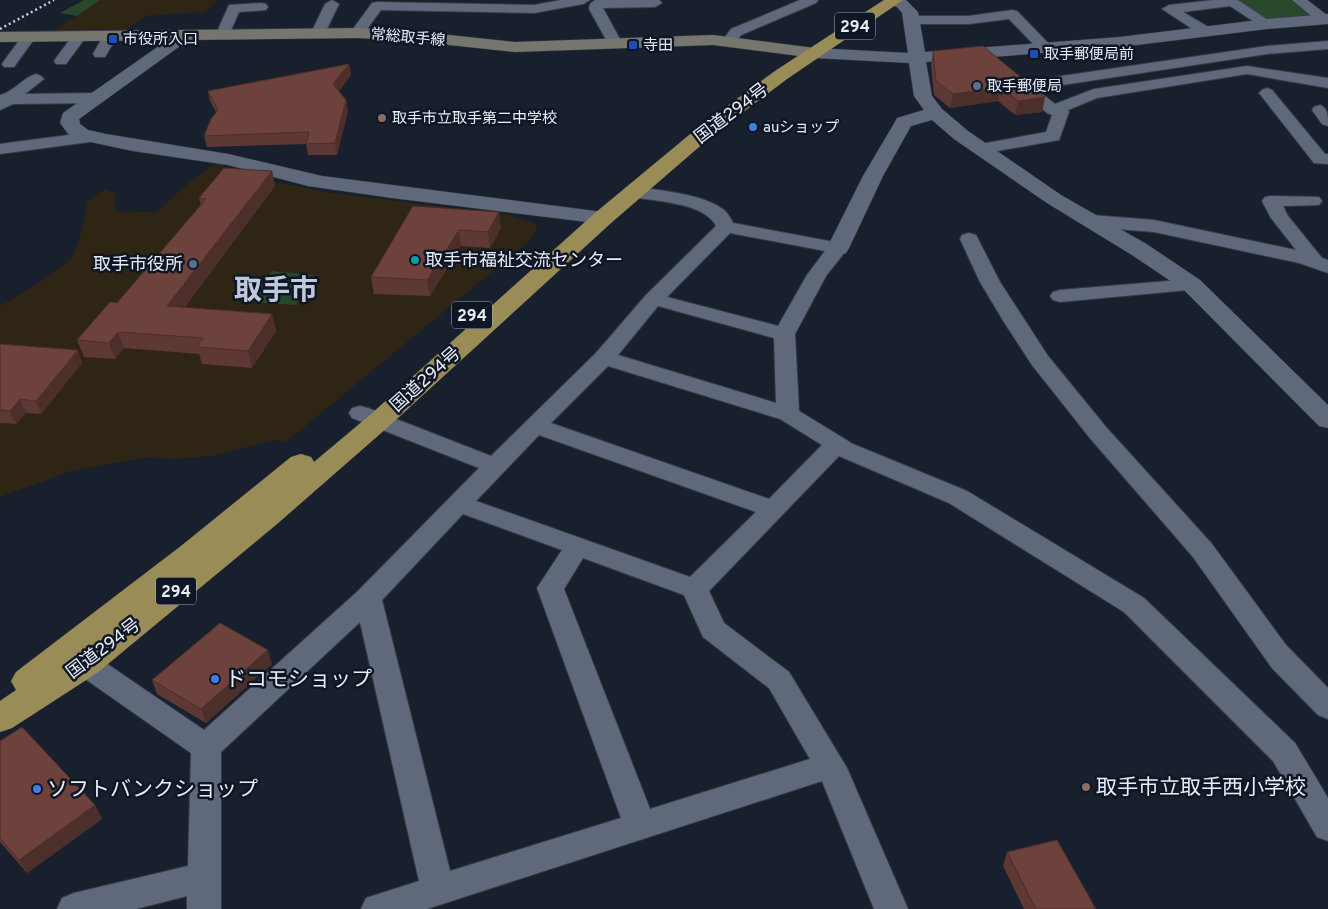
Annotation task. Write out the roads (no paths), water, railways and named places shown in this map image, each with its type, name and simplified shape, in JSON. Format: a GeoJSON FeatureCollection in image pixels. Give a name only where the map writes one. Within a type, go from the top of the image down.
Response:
{"type":"FeatureCollection","features":[{"type":"Feature","properties":{"kind":"highway","name":"国道294号"},"geometry":{"type":"LineString","coordinates":[[0,718],[76,658],[267,517],[370,417],[680,137],[794,50],[876,0]]}},
{"type":"Feature","properties":{"kind":"highway","name":"国道294号"},"geometry":{"type":"LineString","coordinates":[[593,217],[634,192],[707,130],[815,53],[895,0]]}},
{"type":"Feature","properties":{"kind":"highway","name":"国道294号"},"geometry":{"type":"LineString","coordinates":[[0,701],[76,658]]}},
{"type":"Feature","properties":{"kind":"main road","name":"常総取手線"},"geometry":{"type":"LineString","coordinates":[[0,37],[357,33],[402,35],[515,47],[673,40],[729,42],[815,53]]}},
{"type":"Feature","properties":{"kind":"street"},"geometry":{"type":"LineString","coordinates":[[729,42],[731,36],[736,32],[811,0]]}},
{"type":"Feature","properties":{"kind":"street"},"geometry":{"type":"LineString","coordinates":[[895,0],[908,8],[923,96],[935,113],[981,149],[1054,200],[1140,250],[1192,285],[1328,420]]}},
{"type":"Feature","properties":{"kind":"street"},"geometry":{"type":"LineString","coordinates":[[1299,0],[1326,20]]}},
{"type":"Feature","properties":{"kind":"street"},"geometry":{"type":"LineString","coordinates":[[357,33],[377,6],[534,9],[595,1],[655,3]]}},
{"type":"Feature","properties":{"kind":"street"},"geometry":{"type":"LineString","coordinates":[[595,1],[596,9],[614,43]]}},
{"type":"Feature","properties":{"kind":"street"},"geometry":{"type":"LineString","coordinates":[[1205,31],[1169,9],[1232,2],[1267,24]]}},
{"type":"Feature","properties":{"kind":"street"},"geometry":{"type":"LineString","coordinates":[[318,33],[332,4]]}},
{"type":"Feature","properties":{"kind":"street"},"geometry":{"type":"LineString","coordinates":[[222,34],[234,8],[261,7]]}},
{"type":"Feature","properties":{"kind":"street"},"geometry":{"type":"LineString","coordinates":[[911,20],[970,20],[1012,14],[1046,48]]}},
{"type":"Feature","properties":{"kind":"street"},"geometry":{"type":"LineString","coordinates":[[815,53],[866,58],[917,58],[1046,48],[1267,24],[1326,20]]}},
{"type":"Feature","properties":{"kind":"street"},"geometry":{"type":"LineString","coordinates":[[1180,34],[1218,57]]}},
{"type":"Feature","properties":{"kind":"street"},"geometry":{"type":"LineString","coordinates":[[185,35],[70,117],[70,127],[74,131],[91,137],[139,148],[216,157],[322,182],[593,217]]}},
{"type":"Feature","properties":{"kind":"street"},"geometry":{"type":"LineString","coordinates":[[62,61],[79,36]]}},
{"type":"Feature","properties":{"kind":"street"},"geometry":{"type":"LineString","coordinates":[[100,54],[110,36]]}},
{"type":"Feature","properties":{"kind":"street"},"geometry":{"type":"LineString","coordinates":[[9,64],[28,38]]}},
{"type":"Feature","properties":{"kind":"street"},"geometry":{"type":"LineString","coordinates":[[1010,75],[1023,86],[1053,110],[1094,94],[1247,70],[1325,82],[1323,46],[1267,50],[1023,86]]}},
{"type":"Feature","properties":{"kind":"street"},"geometry":{"type":"LineString","coordinates":[[984,53],[997,64]]}},
{"type":"Feature","properties":{"kind":"street"},"geometry":{"type":"LineString","coordinates":[[3,101],[36,79]]}},
{"type":"Feature","properties":{"kind":"street"},"geometry":{"type":"LineString","coordinates":[[1267,93],[1320,159],[1328,159]]}},
{"type":"Feature","properties":{"kind":"street"},"geometry":{"type":"LineString","coordinates":[[3,101],[96,98]]}},
{"type":"Feature","properties":{"kind":"street"},"geometry":{"type":"LineString","coordinates":[[981,149],[1053,136],[1061,112],[1058,108]]}},
{"type":"Feature","properties":{"kind":"street"},"geometry":{"type":"LineString","coordinates":[[788,414],[784,334],[816,276],[838,248],[873,176],[904,122],[935,113]]}},
{"type":"Feature","properties":{"kind":"street"},"geometry":{"type":"LineString","coordinates":[[0,149],[91,137]]}},
{"type":"Feature","properties":{"kind":"street"},"geometry":{"type":"LineString","coordinates":[[634,192],[702,206],[719,215],[726,227],[838,248]]}},
{"type":"Feature","properties":{"kind":"street"},"geometry":{"type":"LineString","coordinates":[[1313,200],[1272,201],[1280,218],[1321,264]]}},
{"type":"Feature","properties":{"kind":"street"},"geometry":{"type":"LineString","coordinates":[[1091,221],[1154,226],[1321,264]]}},
{"type":"Feature","properties":{"kind":"street"},"geometry":{"type":"LineString","coordinates":[[74,909],[204,893],[206,748],[368,598],[495,466],[604,358],[653,299],[726,227]]}},
{"type":"Feature","properties":{"kind":"street"},"geometry":{"type":"LineString","coordinates":[[969,238],[986,276],[1026,342],[1078,410],[1192,539],[1277,654],[1328,707]]}},
{"type":"Feature","properties":{"kind":"street"},"geometry":{"type":"LineString","coordinates":[[1060,296],[1192,285]]}},
{"type":"Feature","properties":{"kind":"street"},"geometry":{"type":"LineString","coordinates":[[653,299],[784,334]]}},
{"type":"Feature","properties":{"kind":"street"},"geometry":{"type":"LineString","coordinates":[[604,358],[788,414],[837,444],[958,497],[1134,605],[1284,752],[1328,827]]}},
{"type":"Feature","properties":{"kind":"street"},"geometry":{"type":"LineString","coordinates":[[370,417],[495,466]]}},
{"type":"Feature","properties":{"kind":"street"},"geometry":{"type":"LineString","coordinates":[[536,426],[773,509]]}},
{"type":"Feature","properties":{"kind":"street"},"geometry":{"type":"LineString","coordinates":[[695,589],[837,444]]}},
{"type":"Feature","properties":{"kind":"street"},"geometry":{"type":"LineString","coordinates":[[460,504],[695,589],[713,630],[779,680],[830,766],[887,908]]}},
{"type":"Feature","properties":{"kind":"street"},"geometry":{"type":"LineString","coordinates":[[578,546],[550,588],[640,826]]}},
{"type":"Feature","properties":{"kind":"street"},"geometry":{"type":"LineString","coordinates":[[368,598],[438,890]]}},
{"type":"Feature","properties":{"kind":"street"},"geometry":{"type":"LineString","coordinates":[[76,658],[206,748]]}},
{"type":"Feature","properties":{"kind":"street"},"geometry":{"type":"LineString","coordinates":[[378,909],[830,766]]}},
{"type":"Feature","properties":{"kind":"railway"},"geometry":{"type":"LineString","coordinates":[[0,29],[54,0]]}},
{"type":"Feature","properties":{"kind":"place","name":"市役所入口"},"geometry":{"type":"Point","coordinates":[113,39]}},
{"type":"Feature","properties":{"kind":"place","name":"寺田"},"geometry":{"type":"Point","coordinates":[633,45]}},
{"type":"Feature","properties":{"kind":"place","name":"取手郵便局前"},"geometry":{"type":"Point","coordinates":[1034,54]}},
{"type":"Feature","properties":{"kind":"place","name":"取手郵便局"},"geometry":{"type":"Point","coordinates":[977,86]}},
{"type":"Feature","properties":{"kind":"place","name":"取手市立取手第二中学校"},"geometry":{"type":"Point","coordinates":[382,118]}},
{"type":"Feature","properties":{"kind":"place","name":"auショップ"},"geometry":{"type":"Point","coordinates":[753,127]}},
{"type":"Feature","properties":{"kind":"place","name":"取手市福祉交流センター"},"geometry":{"type":"Point","coordinates":[415,260]}},
{"type":"Feature","properties":{"kind":"place","name":"取手市役所"},"geometry":{"type":"Point","coordinates":[193,264]}},
{"type":"Feature","properties":{"kind":"place","name":"ドコモショップ"},"geometry":{"type":"Point","coordinates":[215,679]}},
{"type":"Feature","properties":{"kind":"place","name":"取手市立取手西小学校"},"geometry":{"type":"Point","coordinates":[1086,787]}},
{"type":"Feature","properties":{"kind":"place","name":"ソフトバンクショップ"},"geometry":{"type":"Point","coordinates":[37,789]}},
{"type":"Feature","properties":{"kind":"district","name":"取手市"},"geometry":{"type":"Point","coordinates":[276,289]}}]}
